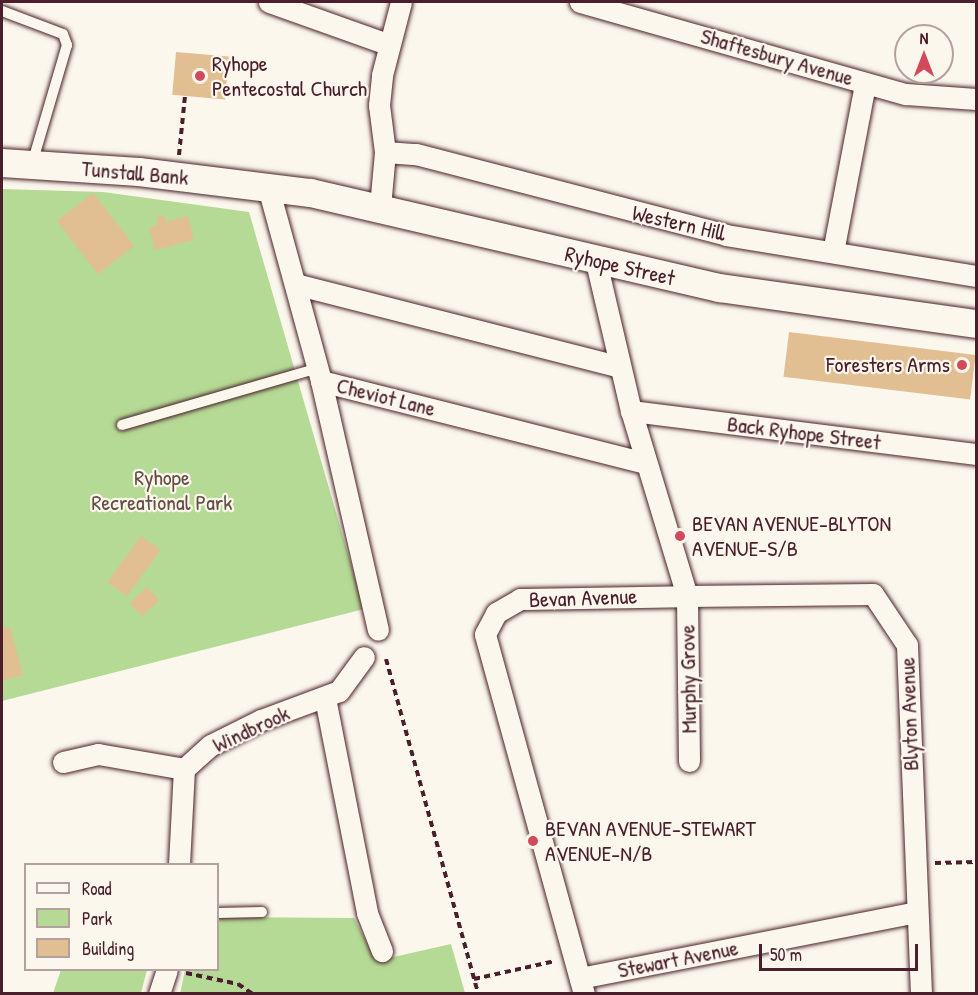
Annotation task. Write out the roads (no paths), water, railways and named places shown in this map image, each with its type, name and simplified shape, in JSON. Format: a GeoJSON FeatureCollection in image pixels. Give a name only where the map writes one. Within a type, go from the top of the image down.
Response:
{"type":"FeatureCollection","features":[{"type":"Feature","properties":{"kind":"main road","name":"Tunstall Bank"},"geometry":{"type":"LineString","coordinates":[[2,163],[177,176],[268,187]]}},
{"type":"Feature","properties":{"kind":"main road","name":"Ryhope Street"},"geometry":{"type":"LineString","coordinates":[[268,187],[380,207],[597,262],[720,288],[976,324]]}},
{"type":"Feature","properties":{"kind":"street"},"geometry":{"type":"LineString","coordinates":[[380,207],[385,152],[379,105],[387,44],[401,2]]}},
{"type":"Feature","properties":{"kind":"street","name":"Shaftesbury Avenue"},"geometry":{"type":"LineString","coordinates":[[580,2],[906,94],[976,99]]}},
{"type":"Feature","properties":{"kind":"street"},"geometry":{"type":"LineString","coordinates":[[282,5],[387,44]]}},
{"type":"Feature","properties":{"kind":"street"},"geometry":{"type":"LineString","coordinates":[[833,252],[866,84]]}},
{"type":"Feature","properties":{"kind":"street","name":"Western Hill"},"geometry":{"type":"LineString","coordinates":[[385,152],[416,154],[726,235],[976,276]]}},
{"type":"Feature","properties":{"kind":"street","name":"Cheviot Lane"},"geometry":{"type":"LineString","coordinates":[[268,187],[319,374],[646,463]]}},
{"type":"Feature","properties":{"kind":"street"},"geometry":{"type":"LineString","coordinates":[[597,262],[620,367],[646,463],[687,596]]}},
{"type":"Feature","properties":{"kind":"street"},"geometry":{"type":"LineString","coordinates":[[295,284],[620,367]]}},
{"type":"Feature","properties":{"kind":"street"},"geometry":{"type":"LineString","coordinates":[[319,374],[378,630]]}},
{"type":"Feature","properties":{"kind":"street","name":"Back Ryhope Street"},"geometry":{"type":"LineString","coordinates":[[632,411],[976,454]]}},
{"type":"Feature","properties":{"kind":"street","name":"Blyton Avenue"},"geometry":{"type":"LineString","coordinates":[[687,596],[873,594],[907,645],[921,993]]}},
{"type":"Feature","properties":{"kind":"street","name":"Murphy Grove"},"geometry":{"type":"LineString","coordinates":[[687,596],[689,761]]}},
{"type":"Feature","properties":{"kind":"street","name":"Bevan Avenue"},"geometry":{"type":"LineString","coordinates":[[582,986],[485,634],[496,613],[520,599],[687,596]]}},
{"type":"Feature","properties":{"kind":"street","name":"Windbrook"},"geometry":{"type":"LineString","coordinates":[[184,769],[211,746],[251,725],[339,691],[364,657]]}},
{"type":"Feature","properties":{"kind":"street"},"geometry":{"type":"LineString","coordinates":[[325,698],[367,913],[382,951]]}},
{"type":"Feature","properties":{"kind":"street"},"geometry":{"type":"LineString","coordinates":[[63,762],[98,754],[184,769],[179,863]]}},
{"type":"Feature","properties":{"kind":"street","name":"Stewart Avenue"},"geometry":{"type":"LineString","coordinates":[[582,986],[917,912]]}},
{"type":"Feature","properties":{"kind":"street"},"geometry":{"type":"LineString","coordinates":[[159,993],[166,971]]}},
{"type":"Feature","properties":{"kind":"lane"},"geometry":{"type":"LineString","coordinates":[[2,11],[63,34],[68,45],[32,165]]}},
{"type":"Feature","properties":{"kind":"lane"},"geometry":{"type":"LineString","coordinates":[[122,425],[319,374]]}},
{"type":"Feature","properties":{"kind":"lane"},"geometry":{"type":"LineString","coordinates":[[219,912],[262,912]]}},
{"type":"Feature","properties":{"kind":"place","name":"Ryhope Pentecostal Church"},"geometry":{"type":"Point","coordinates":[200,76]}},
{"type":"Feature","properties":{"kind":"place","name":"Foresters Arms"},"geometry":{"type":"Point","coordinates":[962,365]}},
{"type":"Feature","properties":{"kind":"place","name":"BEVAN AVENUE-BLYTON AVENUE-S/B"},"geometry":{"type":"Point","coordinates":[680,536]}},
{"type":"Feature","properties":{"kind":"place","name":"BEVAN AVENUE-STEWART AVENUE-N/B"},"geometry":{"type":"Point","coordinates":[533,841]}},
{"type":"Feature","properties":{"kind":"park label","name":"Ryhope Recreational Park"},"geometry":{"type":"Point","coordinates":[162,490]}}]}
